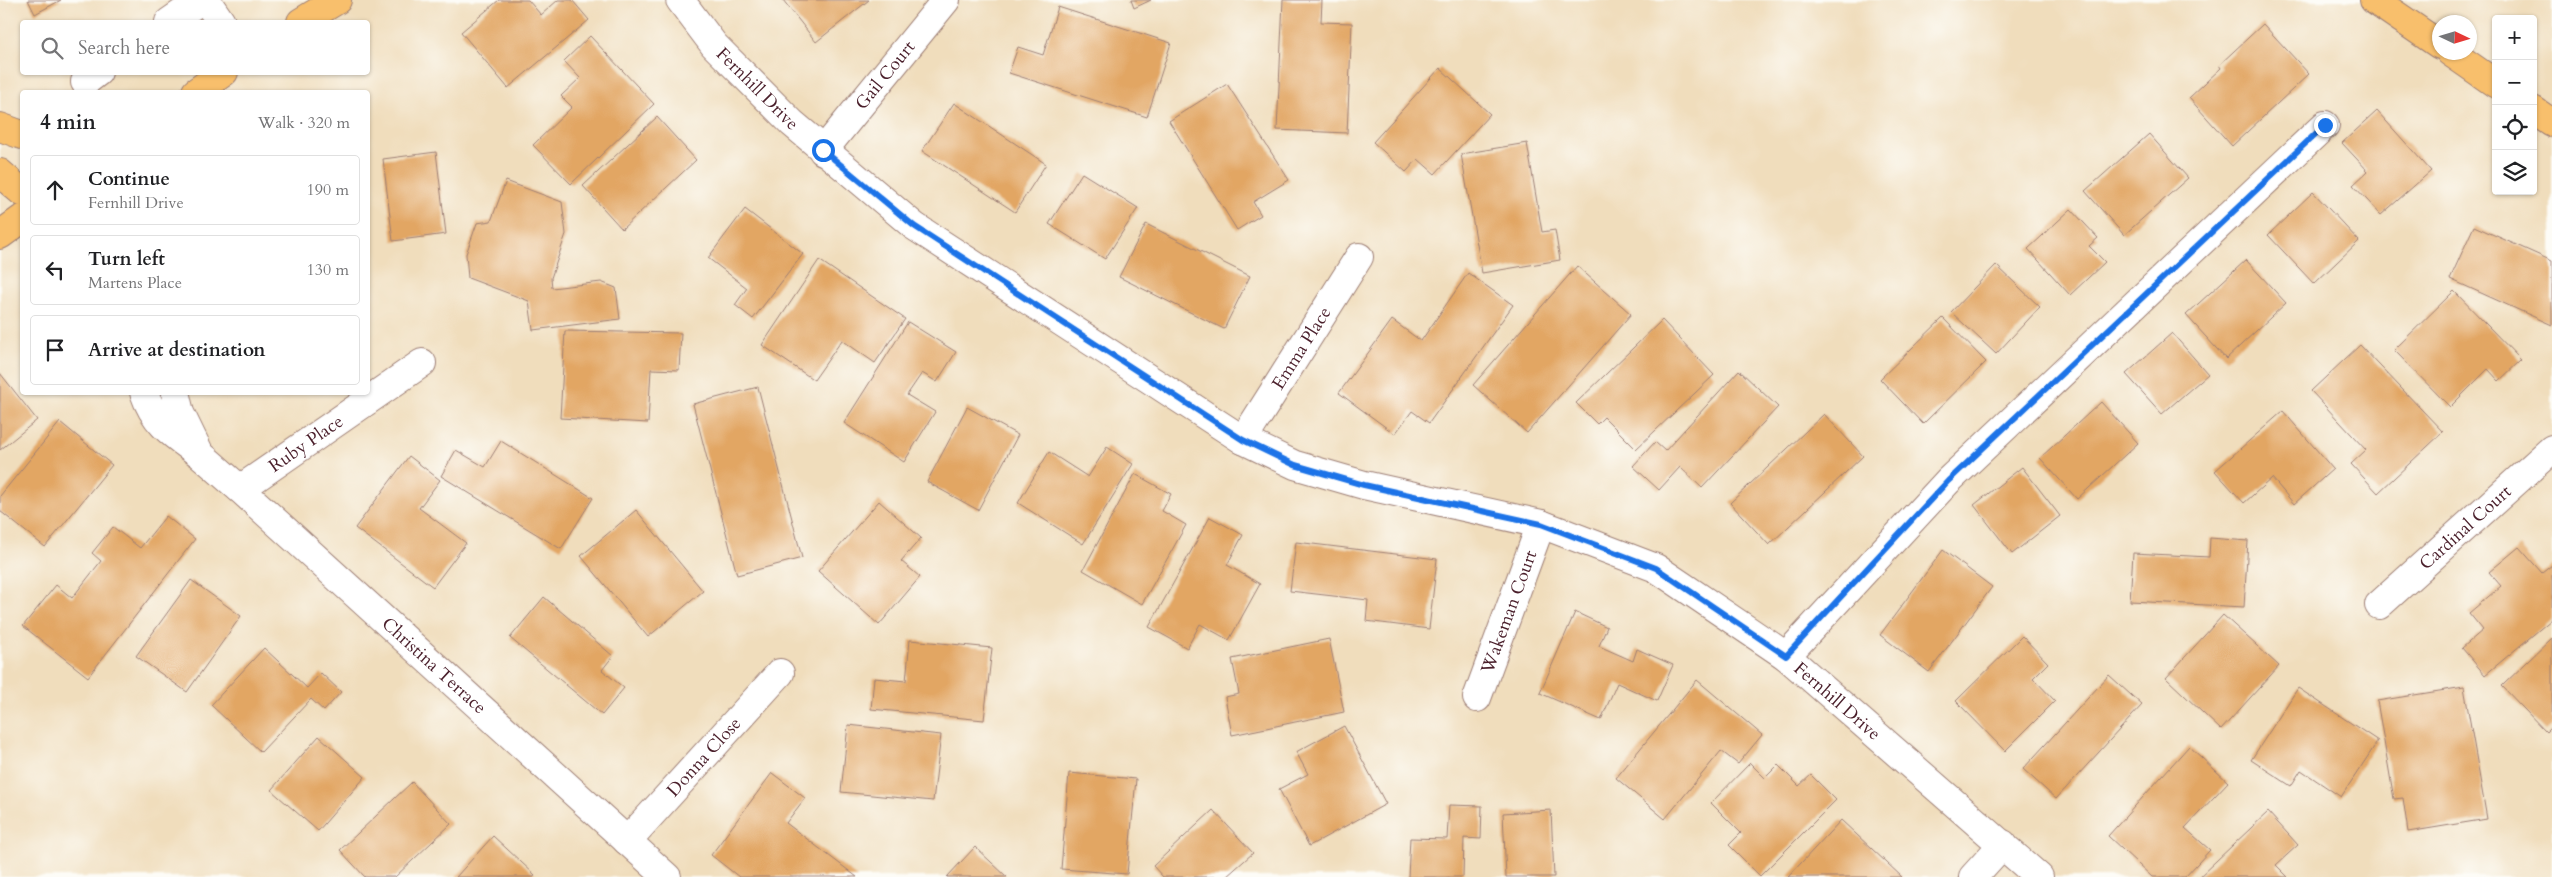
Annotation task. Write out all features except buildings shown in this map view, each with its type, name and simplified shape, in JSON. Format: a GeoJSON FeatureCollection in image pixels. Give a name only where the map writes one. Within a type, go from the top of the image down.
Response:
{"type":"FeatureCollection","features":[{"type":"Feature","properties":{"kind":"main road"},"geometry":{"type":"LineString","coordinates":[[288,20],[313,0]]}},
{"type":"Feature","properties":{"kind":"main road"},"geometry":{"type":"LineString","coordinates":[[304,20],[337,0]]}},
{"type":"Feature","properties":{"kind":"main road"},"geometry":{"type":"LineString","coordinates":[[2374,0],[2432,40]]}},
{"type":"Feature","properties":{"kind":"main road"},"geometry":{"type":"LineString","coordinates":[[2462,60],[2492,81]]}},
{"type":"Feature","properties":{"kind":"main road"},"geometry":{"type":"LineString","coordinates":[[199,90],[220,75]]}},
{"type":"Feature","properties":{"kind":"main road"},"geometry":{"type":"LineString","coordinates":[[2537,113],[2552,123]]}},
{"type":"Feature","properties":{"kind":"main road"},"geometry":{"type":"LineString","coordinates":[[0,127],[20,134]]}},
{"type":"Feature","properties":{"kind":"main road"},"geometry":{"type":"LineString","coordinates":[[0,173],[20,190]]}},
{"type":"Feature","properties":{"kind":"main road"},"geometry":{"type":"LineString","coordinates":[[0,235],[20,220]]}},
{"type":"Feature","properties":{"kind":"street"},"geometry":{"type":"LineString","coordinates":[[172,20],[201,0]]}},
{"type":"Feature","properties":{"kind":"street"},"geometry":{"type":"LineString","coordinates":[[206,0],[220,20]]}},
{"type":"Feature","properties":{"kind":"street","name":"Fernhill Drive"},"geometry":{"type":"LineString","coordinates":[[680,0],[714,45],[823,150],[914,226],[1243,440],[1295,465],[1364,485],[1541,524],[1656,568],[1786,656],[2039,877]]}},
{"type":"Feature","properties":{"kind":"street","name":"Gail Court"},"geometry":{"type":"LineString","coordinates":[[823,150],[946,0]]}},
{"type":"Feature","properties":{"kind":"street"},"geometry":{"type":"LineString","coordinates":[[1786,656],[1948,481],[2325,125]]}},
{"type":"Feature","properties":{"kind":"street","name":"Emma Place"},"geometry":{"type":"LineString","coordinates":[[1243,440],[1359,257]]}},
{"type":"Feature","properties":{"kind":"street","name":"Ruby Place"},"geometry":{"type":"LineString","coordinates":[[240,489],[422,363]]}},
{"type":"Feature","properties":{"kind":"street","name":"Christina Terrace"},"geometry":{"type":"LineString","coordinates":[[146,395],[163,426],[177,440],[201,456],[240,489],[666,877]]}},
{"type":"Feature","properties":{"kind":"street","name":"Christina Terrace"},"geometry":{"type":"LineString","coordinates":[[176,395],[180,413],[201,456]]}},
{"type":"Feature","properties":{"kind":"street","name":"Cardinal Court"},"geometry":{"type":"LineString","coordinates":[[2379,605],[2552,449]]}},
{"type":"Feature","properties":{"kind":"street","name":"Wakeman Court"},"geometry":{"type":"LineString","coordinates":[[1477,698],[1541,524]]}},
{"type":"Feature","properties":{"kind":"street","name":"Donna Close"},"geometry":{"type":"LineString","coordinates":[[627,841],[780,673]]}},
{"type":"Feature","properties":{"kind":"street"},"geometry":{"type":"LineString","coordinates":[[1973,877],[2003,844]]}},
{"type":"Feature","properties":{"kind":"route"},"geometry":{"type":"LineString","coordinates":[[823,150],[866,188],[914,226],[1243,440],[1295,465],[1364,485],[1541,524],[1656,568],[1742,624],[1786,656],[1948,481],[2325,125]]}}]}
